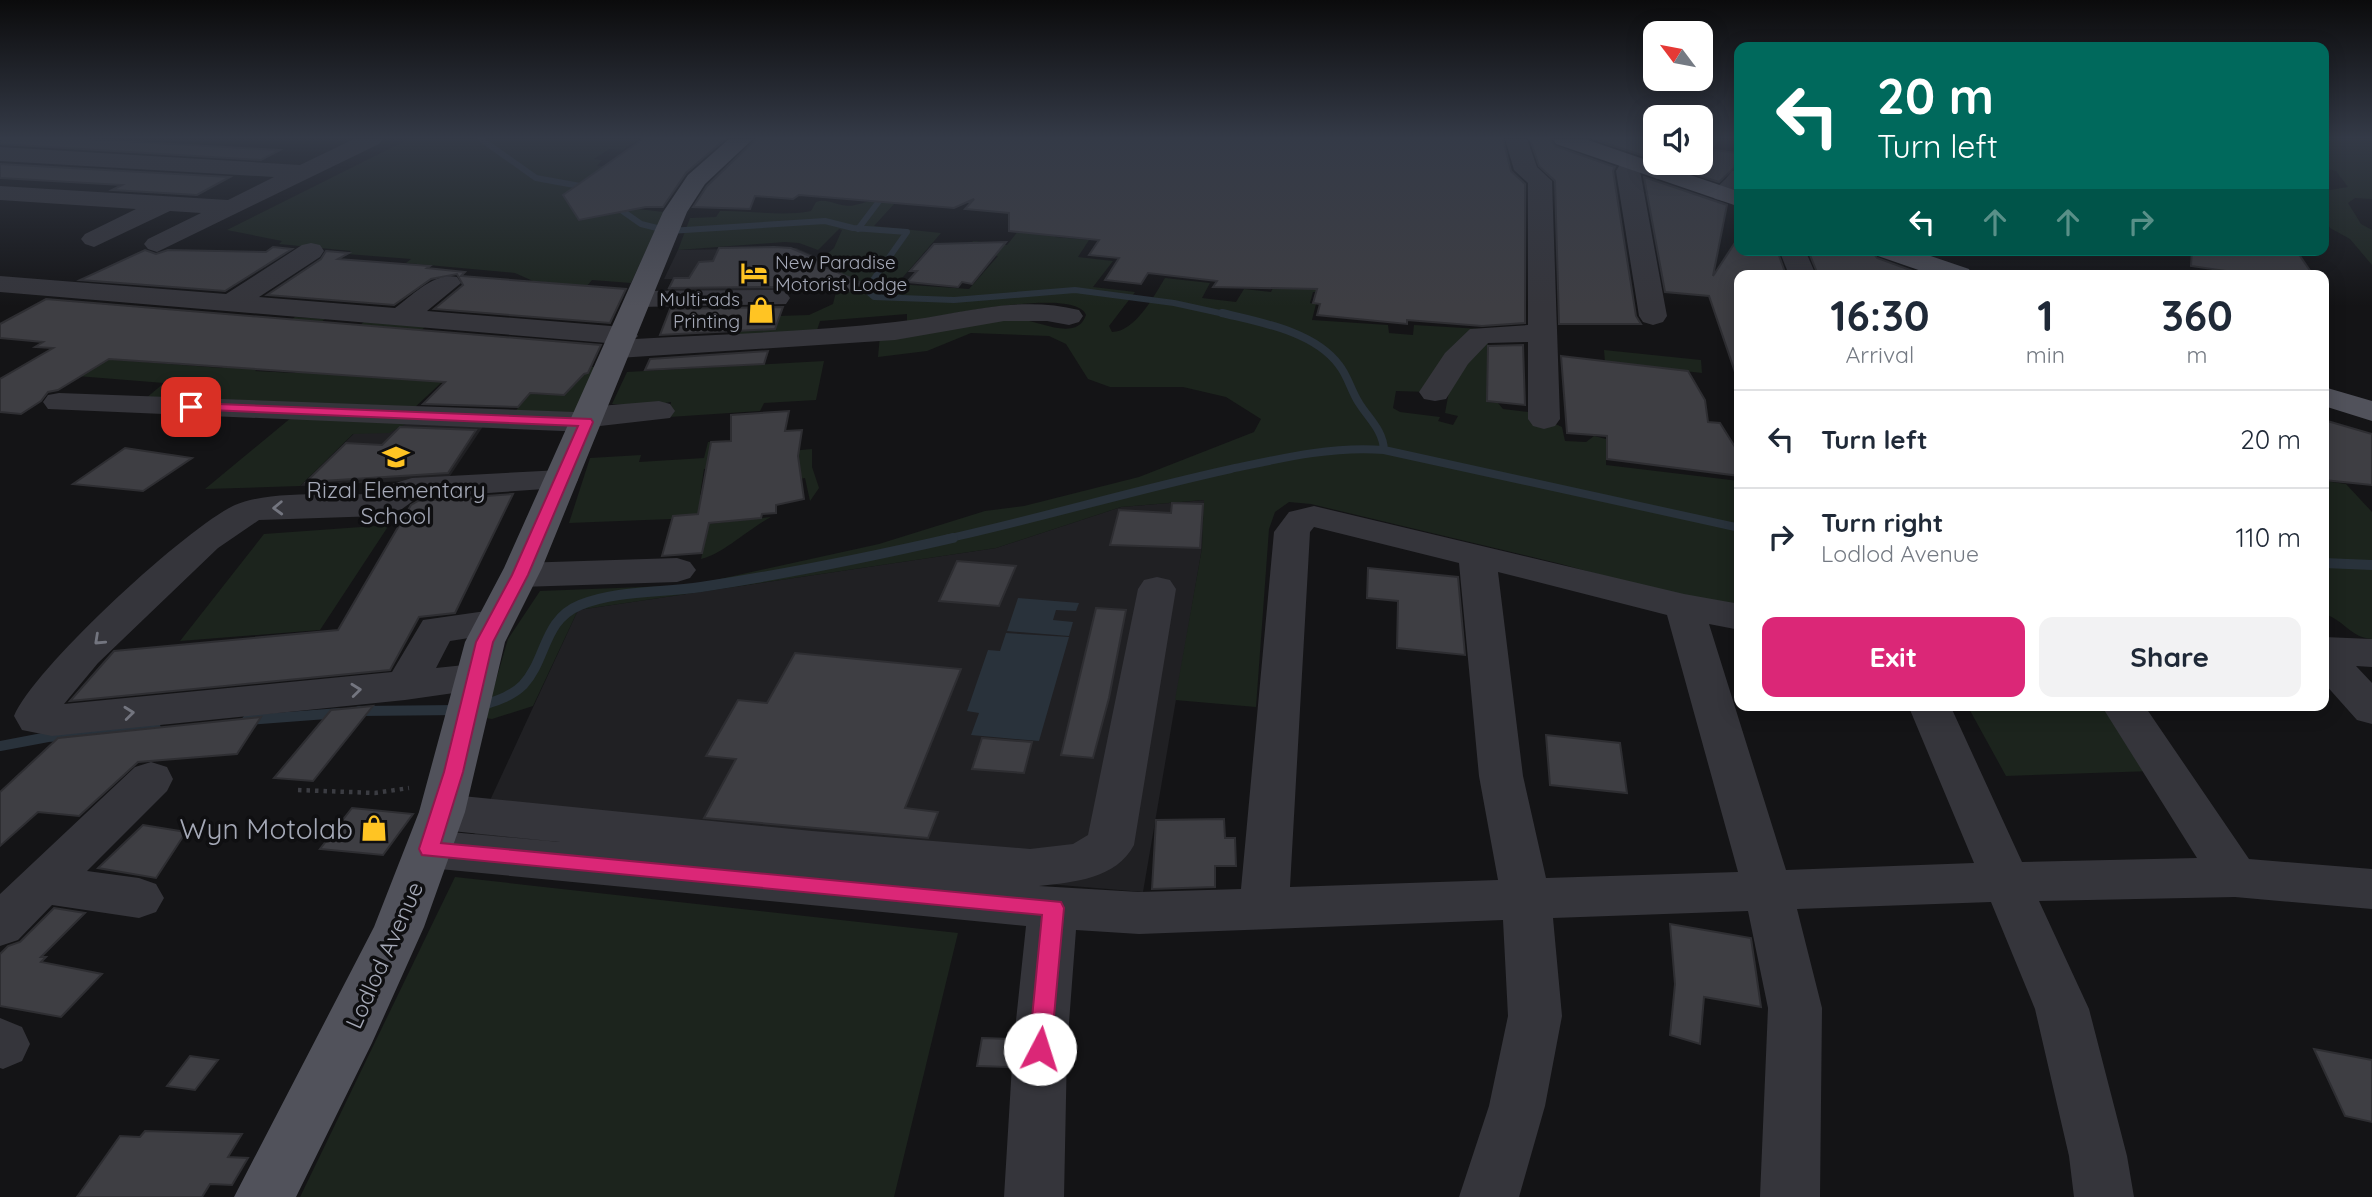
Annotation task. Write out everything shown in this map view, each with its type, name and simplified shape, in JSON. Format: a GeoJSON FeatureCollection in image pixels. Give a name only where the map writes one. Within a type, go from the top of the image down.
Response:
{"type":"FeatureCollection","features":[{"type":"Feature","properties":{"kind":"main road","name":"Lodlod Avenue"},"geometry":{"type":"LineString","coordinates":[[264,1197],[353,1026],[399,926],[441,814],[469,699],[493,623],[520,575],[667,232],[686,195]]}},
{"type":"Feature","properties":{"kind":"main road"},"geometry":{"type":"LineString","coordinates":[[1904,256],[1945,270]]}},
{"type":"Feature","properties":{"kind":"main road"},"geometry":{"type":"LineString","coordinates":[[2329,398],[2372,411]]}},
{"type":"Feature","properties":{"kind":"street"},"geometry":{"type":"LineString","coordinates":[[47,195],[232,207]]}},
{"type":"Feature","properties":{"kind":"street"},"geometry":{"type":"LineString","coordinates":[[157,244],[256,195]]}},
{"type":"Feature","properties":{"kind":"street"},"geometry":{"type":"LineString","coordinates":[[1540,195],[1544,419]]}},
{"type":"Feature","properties":{"kind":"street"},"geometry":{"type":"LineString","coordinates":[[1632,195],[1653,316]]}},
{"type":"Feature","properties":{"kind":"street"},"geometry":{"type":"LineString","coordinates":[[43,218],[83,197]]}},
{"type":"Feature","properties":{"kind":"street"},"geometry":{"type":"LineString","coordinates":[[94,239],[166,203]]}},
{"type":"Feature","properties":{"kind":"street"},"geometry":{"type":"LineString","coordinates":[[230,304],[312,251]]}},
{"type":"Feature","properties":{"kind":"street"},"geometry":{"type":"LineString","coordinates":[[120,295],[181,261]]}},
{"type":"Feature","properties":{"kind":"street"},"geometry":{"type":"LineString","coordinates":[[399,319],[447,283]]}},
{"type":"Feature","properties":{"kind":"street"},"geometry":{"type":"LineString","coordinates":[[0,284],[399,319],[620,343],[897,330],[992,313],[1038,311],[1069,316]]}},
{"type":"Feature","properties":{"kind":"street"},"geometry":{"type":"LineString","coordinates":[[639,299],[776,299]]}},
{"type":"Feature","properties":{"kind":"street"},"geometry":{"type":"LineString","coordinates":[[1435,392],[1456,359],[1480,335],[1542,332]]}},
{"type":"Feature","properties":{"kind":"street"},"geometry":{"type":"LineString","coordinates":[[59,402],[587,420],[659,411]]}},
{"type":"Feature","properties":{"kind":"street"},"geometry":{"type":"LineString","coordinates":[[469,699],[405,686],[52,721],[37,719],[35,716],[39,706],[84,653],[205,540],[248,512],[268,508],[379,505],[412,488],[561,480]]}},
{"type":"Feature","properties":{"kind":"street"},"geometry":{"type":"LineString","coordinates":[[1264,909],[1292,532],[1295,524],[1306,516],[1325,517],[1684,607],[1734,616]]}},
{"type":"Feature","properties":{"kind":"street"},"geometry":{"type":"LineString","coordinates":[[1477,555],[1501,776],[1526,898],[1535,1016],[1517,1106],[1489,1197]]}},
{"type":"Feature","properties":{"kind":"street"},"geometry":{"type":"LineString","coordinates":[[520,575],[677,570]]}},
{"type":"Feature","properties":{"kind":"street"},"geometry":{"type":"LineString","coordinates":[[441,814],[1030,869],[1082,862],[1110,845],[1157,589]]}},
{"type":"Feature","properties":{"kind":"street"},"geometry":{"type":"LineString","coordinates":[[1684,607],[1768,890],[1794,1008],[1790,1197]]}},
{"type":"Feature","properties":{"kind":"street"},"geometry":{"type":"LineString","coordinates":[[405,686],[437,629],[493,623]]}},
{"type":"Feature","properties":{"kind":"street"},"geometry":{"type":"LineString","coordinates":[[2329,651],[2372,653]]}},
{"type":"Feature","properties":{"kind":"street"},"geometry":{"type":"LineString","coordinates":[[2329,662],[2372,709]]}},
{"type":"Feature","properties":{"kind":"street"},"geometry":{"type":"LineString","coordinates":[[1931,711],[2062,1009],[2098,1156],[2104,1197]]}},
{"type":"Feature","properties":{"kind":"street"},"geometry":{"type":"LineString","coordinates":[[2126,711],[2235,877]]}},
{"type":"Feature","properties":{"kind":"street"},"geometry":{"type":"LineString","coordinates":[[0,925],[151,779]]}},
{"type":"Feature","properties":{"kind":"street"},"geometry":{"type":"LineString","coordinates":[[441,814],[1053,908],[1139,913],[2007,882],[2235,877],[2372,889]]}},
{"type":"Feature","properties":{"kind":"street"},"geometry":{"type":"LineString","coordinates":[[42,884],[139,898]]}},
{"type":"Feature","properties":{"kind":"street"},"geometry":{"type":"LineString","coordinates":[[1034,1197],[1040,1049],[1053,908]]}},
{"type":"Feature","properties":{"kind":"path"},"geometry":{"type":"LineString","coordinates":[[298,790],[376,793],[441,814]]}},
{"type":"Feature","properties":{"kind":"shaded area"},"geometry":{"type":"Polygon","coordinates":[[[297,195],[632,195],[628,208],[664,212],[631,283],[592,280],[587,286],[533,281],[515,273],[406,263],[411,259],[347,254],[351,251],[279,244],[282,241],[227,230],[297,195]]]}},
{"type":"Feature","properties":{"kind":"shaded area"},"geometry":{"type":"Polygon","coordinates":[[[884,195],[902,195],[874,226],[941,233],[897,284],[969,289],[998,256],[964,252],[973,241],[1007,245],[1036,209],[1067,220],[1055,237],[1089,240],[1078,257],[1113,261],[1093,287],[1135,292],[1109,326],[1112,332],[1136,320],[1165,278],[1210,283],[1202,298],[1236,302],[1244,289],[1271,292],[1279,276],[1391,299],[1313,292],[1310,303],[1316,304],[1312,320],[1388,325],[1389,333],[1413,335],[1414,325],[1481,329],[1428,392],[1396,391],[1393,408],[1400,412],[1440,417],[1438,421],[1453,425],[1458,416],[1445,413],[1450,386],[1488,337],[1487,402],[1498,403],[1503,409],[1529,412],[1562,427],[1565,441],[1586,442],[1594,436],[1606,439],[1606,465],[1734,480],[1734,612],[1561,564],[1311,504],[1289,502],[1275,512],[1269,529],[1256,707],[1175,700],[1202,548],[1204,500],[1121,507],[996,548],[578,610],[533,706],[492,719],[485,718],[508,639],[540,591],[693,585],[879,544],[985,511],[1024,506],[1139,477],[1254,432],[1261,419],[1226,397],[1183,387],[1110,387],[1088,379],[1066,344],[1049,336],[971,333],[927,351],[878,357],[880,335],[986,321],[1022,320],[1067,329],[1081,323],[1086,315],[1077,307],[1058,303],[1003,306],[907,322],[907,314],[820,321],[816,333],[733,338],[741,317],[809,315],[833,304],[842,268],[822,265],[826,263],[820,260],[834,248],[842,230],[839,229],[818,250],[799,243],[785,242],[678,250],[690,218],[716,217],[720,211],[799,213],[811,211],[816,202],[821,201],[850,206],[884,195]]]}},
{"type":"Feature","properties":{"kind":"shaded area"},"geometry":{"type":"Polygon","coordinates":[[[2329,195],[2372,195],[2372,199],[2355,198],[2348,203],[2361,224],[2372,230],[2372,265],[2350,239],[2330,228],[2329,195]]]}},
{"type":"Feature","properties":{"kind":"shaded area","name":"New Paradise Motorist Lodge"},"geometry":{"type":"Polygon","coordinates":[[[796,248],[822,259],[819,260],[826,263],[822,266],[843,267],[836,291],[665,295],[674,279],[664,279],[678,250],[796,248]]]}},
{"type":"Feature","properties":{"kind":"shaded area"},"geometry":{"type":"Polygon","coordinates":[[[295,317],[325,319],[255,371],[295,373],[364,322],[425,327],[363,376],[442,382],[413,409],[145,399],[164,383],[77,376],[104,359],[222,368],[295,317]]]}},
{"type":"Feature","properties":{"kind":"shaded area"},"geometry":{"type":"Polygon","coordinates":[[[1604,350],[1701,360],[1702,373],[1605,362],[1604,350]]]}},
{"type":"Feature","properties":{"kind":"shaded area"},"geometry":{"type":"Polygon","coordinates":[[[824,361],[816,400],[764,403],[760,411],[669,417],[671,402],[649,406],[612,404],[627,372],[824,361]]]}},
{"type":"Feature","properties":{"kind":"shaded area"},"geometry":{"type":"Polygon","coordinates":[[[534,364],[596,367],[575,414],[511,416],[530,394],[564,395],[574,385],[534,364]]]}},
{"type":"Feature","properties":{"kind":"shaded area"},"geometry":{"type":"Polygon","coordinates":[[[292,417],[409,422],[389,433],[353,434],[300,486],[205,489],[292,417]]]}},
{"type":"Feature","properties":{"kind":"shaded area","name":"Rizal Elementary School"},"geometry":{"type":"Polygon","coordinates":[[[368,420],[484,425],[448,479],[300,486],[368,420]]]}},
{"type":"Feature","properties":{"kind":"shaded area"},"geometry":{"type":"Polygon","coordinates":[[[739,441],[779,452],[812,449],[812,467],[819,488],[810,501],[805,478],[764,485],[753,464],[704,469],[700,495],[711,494],[707,513],[671,519],[569,523],[590,458],[641,455],[639,462],[704,458],[708,442],[739,441]]]}},
{"type":"Feature","properties":{"kind":"shaded area"},"geometry":{"type":"Polygon","coordinates":[[[2329,482],[2346,484],[2372,512],[2372,639],[2358,635],[2331,616],[2329,482]]]}},
{"type":"Feature","properties":{"kind":"shaded area"},"geometry":{"type":"Polygon","coordinates":[[[1205,500],[1202,548],[1143,892],[474,835],[578,610],[996,548],[1121,507],[1205,500]]]}},
{"type":"Feature","properties":{"kind":"shaded area"},"geometry":{"type":"Polygon","coordinates":[[[771,517],[718,552],[701,559],[709,524],[771,517]]]}},
{"type":"Feature","properties":{"kind":"shaded area"},"geometry":{"type":"Polygon","coordinates":[[[389,525],[320,630],[180,641],[264,534],[389,525]]]}},
{"type":"Feature","properties":{"kind":"shaded area"},"geometry":{"type":"Polygon","coordinates":[[[1018,598],[1079,603],[1076,611],[1056,610],[1053,620],[1073,622],[1069,636],[1007,631],[1018,598]]]}},
{"type":"Feature","properties":{"kind":"shaded area"},"geometry":{"type":"Polygon","coordinates":[[[1006,633],[1069,637],[1039,741],[971,735],[979,713],[967,711],[988,650],[1000,651],[1006,633]]]}},
{"type":"Feature","properties":{"kind":"shaded area"},"geometry":{"type":"Polygon","coordinates":[[[1970,711],[2109,711],[2153,771],[2006,776],[1970,711]]]}},
{"type":"Feature","properties":{"kind":"shaded area"},"geometry":{"type":"Polygon","coordinates":[[[455,877],[958,933],[894,1197],[300,1197],[455,877]]]}},
{"type":"Feature","properties":{"kind":"building"},"geometry":{"type":"Polygon","coordinates":[[[563,195],[671,195],[663,207],[646,207],[579,220],[563,195]]]}},
{"type":"Feature","properties":{"kind":"building"},"geometry":{"type":"Polygon","coordinates":[[[701,195],[1525,195],[1525,323],[1482,326],[1407,320],[1407,324],[1317,315],[1320,304],[1313,303],[1317,289],[1213,287],[1217,281],[1148,273],[1141,284],[1105,280],[1119,258],[1089,255],[1099,240],[1009,231],[1009,213],[965,209],[974,199],[954,208],[799,195],[793,199],[755,196],[750,209],[693,207],[701,195]]]}},
{"type":"Feature","properties":{"kind":"building"},"geometry":{"type":"Polygon","coordinates":[[[1555,195],[1617,195],[1636,316],[1641,324],[1559,324],[1555,195]]]}},
{"type":"Feature","properties":{"kind":"building"},"geometry":{"type":"Polygon","coordinates":[[[1647,195],[1697,195],[1727,205],[1713,276],[1734,244],[1734,256],[1779,256],[1784,270],[1734,270],[1734,369],[1709,296],[1665,292],[1647,195]]]}},
{"type":"Feature","properties":{"kind":"building"},"geometry":{"type":"Polygon","coordinates":[[[1006,242],[972,284],[962,282],[958,287],[907,282],[917,271],[910,271],[934,244],[1006,242]]]}},
{"type":"Feature","properties":{"kind":"building"},"geometry":{"type":"Polygon","coordinates":[[[273,247],[292,249],[225,291],[80,280],[145,250],[156,254],[168,250],[266,252],[273,247]]]}},
{"type":"Feature","properties":{"kind":"building","name":"New Paradise Motorist Lodge"},"geometry":{"type":"Polygon","coordinates":[[[719,248],[791,248],[826,263],[821,265],[877,290],[789,292],[776,287],[669,288],[674,278],[689,278],[699,262],[713,261],[719,248]]]}},
{"type":"Feature","properties":{"kind":"building"},"geometry":{"type":"Polygon","coordinates":[[[326,251],[349,253],[338,259],[430,266],[427,268],[465,272],[461,276],[626,289],[610,323],[434,309],[463,285],[457,274],[431,279],[394,305],[267,295],[321,259],[326,251]]]}},
{"type":"Feature","properties":{"kind":"building"},"geometry":{"type":"Polygon","coordinates":[[[1810,256],[1876,256],[1910,270],[1816,270],[1810,256]]]}},
{"type":"Feature","properties":{"kind":"building"},"geometry":{"type":"Polygon","coordinates":[[[2192,256],[2300,256],[2310,270],[2219,270],[2191,266],[2192,256]]]}},
{"type":"Feature","properties":{"kind":"building"},"geometry":{"type":"Polygon","coordinates":[[[46,299],[601,345],[588,373],[564,395],[530,393],[518,407],[423,404],[445,382],[109,359],[58,390],[48,392],[41,401],[21,414],[0,412],[0,379],[53,348],[35,347],[43,342],[0,338],[0,324],[46,299]]]}},
{"type":"Feature","properties":{"kind":"building"},"geometry":{"type":"Polygon","coordinates":[[[783,307],[775,329],[660,335],[670,309],[783,307]]]}},
{"type":"Feature","properties":{"kind":"building"},"geometry":{"type":"Polygon","coordinates":[[[1523,345],[1525,405],[1487,401],[1488,346],[1523,345]]]}},
{"type":"Feature","properties":{"kind":"building"},"geometry":{"type":"Polygon","coordinates":[[[768,351],[764,364],[645,370],[650,359],[768,351]]]}},
{"type":"Feature","properties":{"kind":"building"},"geometry":{"type":"Polygon","coordinates":[[[1561,356],[1688,371],[1705,400],[1708,422],[1720,423],[1734,445],[1734,475],[1607,459],[1607,436],[1567,433],[1561,356]]]}},
{"type":"Feature","properties":{"kind":"building"},"geometry":{"type":"Polygon","coordinates":[[[789,411],[785,431],[802,430],[798,456],[804,499],[776,505],[776,513],[762,514],[761,518],[709,523],[702,553],[662,556],[673,516],[698,514],[711,442],[731,441],[731,415],[789,411]]]}},
{"type":"Feature","properties":{"kind":"building"},"geometry":{"type":"Polygon","coordinates":[[[2329,421],[2372,434],[2372,485],[2329,481],[2329,421]]]}},
{"type":"Feature","properties":{"kind":"building","name":"Rizal Elementary School"},"geometry":{"type":"Polygon","coordinates":[[[400,427],[476,430],[448,473],[306,482],[346,443],[382,445],[400,427]]]}},
{"type":"Feature","properties":{"kind":"building"},"geometry":{"type":"Polygon","coordinates":[[[125,448],[192,458],[143,491],[73,484],[125,448]]]}},
{"type":"Feature","properties":{"kind":"building"},"geometry":{"type":"Polygon","coordinates":[[[513,494],[455,613],[419,617],[390,670],[70,701],[114,651],[338,630],[411,505],[418,501],[513,494]]]}},
{"type":"Feature","properties":{"kind":"building"},"geometry":{"type":"Polygon","coordinates":[[[1172,503],[1203,504],[1200,548],[1110,545],[1119,510],[1171,513],[1172,503]]]}},
{"type":"Feature","properties":{"kind":"building"},"geometry":{"type":"Polygon","coordinates":[[[957,561],[1016,566],[999,606],[939,601],[957,561]]]}},
{"type":"Feature","properties":{"kind":"building"},"geometry":{"type":"Polygon","coordinates":[[[1368,568],[1458,577],[1465,655],[1397,648],[1398,601],[1367,598],[1368,568]]]}},
{"type":"Feature","properties":{"kind":"building"},"geometry":{"type":"Polygon","coordinates":[[[1096,608],[1126,610],[1109,698],[1093,758],[1061,755],[1096,608]]]}},
{"type":"Feature","properties":{"kind":"building"},"geometry":{"type":"Polygon","coordinates":[[[795,653],[961,669],[905,808],[938,812],[928,838],[704,818],[736,759],[706,756],[738,700],[767,703],[795,653]]]}},
{"type":"Feature","properties":{"kind":"building"},"geometry":{"type":"Polygon","coordinates":[[[373,706],[313,781],[274,778],[331,710],[373,706]]]}},
{"type":"Feature","properties":{"kind":"building"},"geometry":{"type":"Polygon","coordinates":[[[261,717],[237,754],[138,762],[79,816],[38,812],[0,846],[0,792],[58,738],[261,717]]]}},
{"type":"Feature","properties":{"kind":"building"},"geometry":{"type":"Polygon","coordinates":[[[1546,735],[1620,743],[1627,793],[1550,785],[1546,735]]]}},
{"type":"Feature","properties":{"kind":"building"},"geometry":{"type":"Polygon","coordinates":[[[982,738],[1032,742],[1024,773],[972,769],[982,738]]]}},
{"type":"Feature","properties":{"kind":"building"},"geometry":{"type":"Polygon","coordinates":[[[352,808],[413,814],[383,855],[320,849],[352,808]]]}},
{"type":"Feature","properties":{"kind":"building"},"geometry":{"type":"Polygon","coordinates":[[[1224,819],[1225,838],[1235,838],[1236,866],[1215,866],[1215,887],[1152,889],[1156,820],[1224,819]]]}},
{"type":"Feature","properties":{"kind":"building"},"geometry":{"type":"Polygon","coordinates":[[[143,825],[186,832],[156,878],[98,868],[143,825]]]}},
{"type":"Feature","properties":{"kind":"building"},"geometry":{"type":"Polygon","coordinates":[[[54,908],[85,913],[41,957],[46,957],[41,962],[102,974],[61,1017],[0,1006],[0,954],[8,946],[20,942],[54,908]]]}},
{"type":"Feature","properties":{"kind":"building"},"geometry":{"type":"Polygon","coordinates":[[[1670,924],[1751,938],[1761,1007],[1704,997],[1700,1044],[1670,1035],[1675,984],[1670,924]]]}},
{"type":"Feature","properties":{"kind":"building"},"geometry":{"type":"Polygon","coordinates":[[[982,1038],[1011,1039],[1009,1067],[977,1066],[982,1038]]]}},
{"type":"Feature","properties":{"kind":"building"},"geometry":{"type":"Polygon","coordinates":[[[2314,1049],[2372,1060],[2372,1122],[2345,1116],[2314,1049]]]}},
{"type":"Feature","properties":{"kind":"building"},"geometry":{"type":"Polygon","coordinates":[[[190,1056],[218,1060],[195,1090],[167,1086],[190,1056]]]}},
{"type":"Feature","properties":{"kind":"building"},"geometry":{"type":"Polygon","coordinates":[[[145,1131],[242,1134],[228,1157],[248,1158],[232,1185],[210,1184],[202,1197],[77,1197],[120,1136],[140,1137],[145,1131]]]}},
{"type":"Feature","properties":{"kind":"waterway"},"geometry":{"type":"LineString","coordinates":[[858,228],[884,195]]}},
{"type":"Feature","properties":{"kind":"waterway"},"geometry":{"type":"LineString","coordinates":[[614,205],[641,224],[669,231],[825,221],[858,228]]}},
{"type":"Feature","properties":{"kind":"waterway"},"geometry":{"type":"LineString","coordinates":[[858,228],[907,232],[866,290],[874,297],[954,300],[1075,290],[1174,303],[1229,315]]}},
{"type":"Feature","properties":{"kind":"waterway"},"geometry":{"type":"LineString","coordinates":[[1222,313],[1269,324],[1301,336],[1328,353],[1342,369],[1356,398],[1378,431],[1384,450]]}},
{"type":"Feature","properties":{"kind":"waterway"},"geometry":{"type":"LineString","coordinates":[[946,539],[1250,465],[1307,454],[1384,450]]}},
{"type":"Feature","properties":{"kind":"waterway"},"geometry":{"type":"LineString","coordinates":[[1384,450],[1734,527]]}},
{"type":"Feature","properties":{"kind":"waterway"},"geometry":{"type":"LineString","coordinates":[[480,706],[508,696],[523,685],[531,675],[559,620],[580,605],[594,600],[765,577],[953,538]]}},
{"type":"Feature","properties":{"kind":"waterway"},"geometry":{"type":"LineString","coordinates":[[2329,563],[2372,565]]}},
{"type":"Feature","properties":{"kind":"waterway"},"geometry":{"type":"LineString","coordinates":[[359,711],[459,710]]}},
{"type":"Feature","properties":{"kind":"waterway"},"geometry":{"type":"LineString","coordinates":[[247,720],[340,713]]}},
{"type":"Feature","properties":{"kind":"waterway"},"geometry":{"type":"LineString","coordinates":[[0,746],[48,737],[156,728]]}},
{"type":"Feature","properties":{"kind":"place","name":"New Paradise Motorist Lodge"},"geometry":{"type":"Point","coordinates":[754,273]}},
{"type":"Feature","properties":{"kind":"place","name":"Multi-ads Printing"},"geometry":{"type":"Point","coordinates":[761,310]}},
{"type":"Feature","properties":{"kind":"place","name":"Rizal Elementary School"},"geometry":{"type":"Point","coordinates":[396,457]}},
{"type":"Feature","properties":{"kind":"place","name":"Wyn Motolab"},"geometry":{"type":"Point","coordinates":[374,828]}},
{"type":"Feature","properties":{"kind":"route"},"geometry":{"type":"LineString","coordinates":[[191,407],[553,423],[586,422],[520,575],[485,642],[453,772],[429,849],[1053,908],[1040,1049]]}}]}
